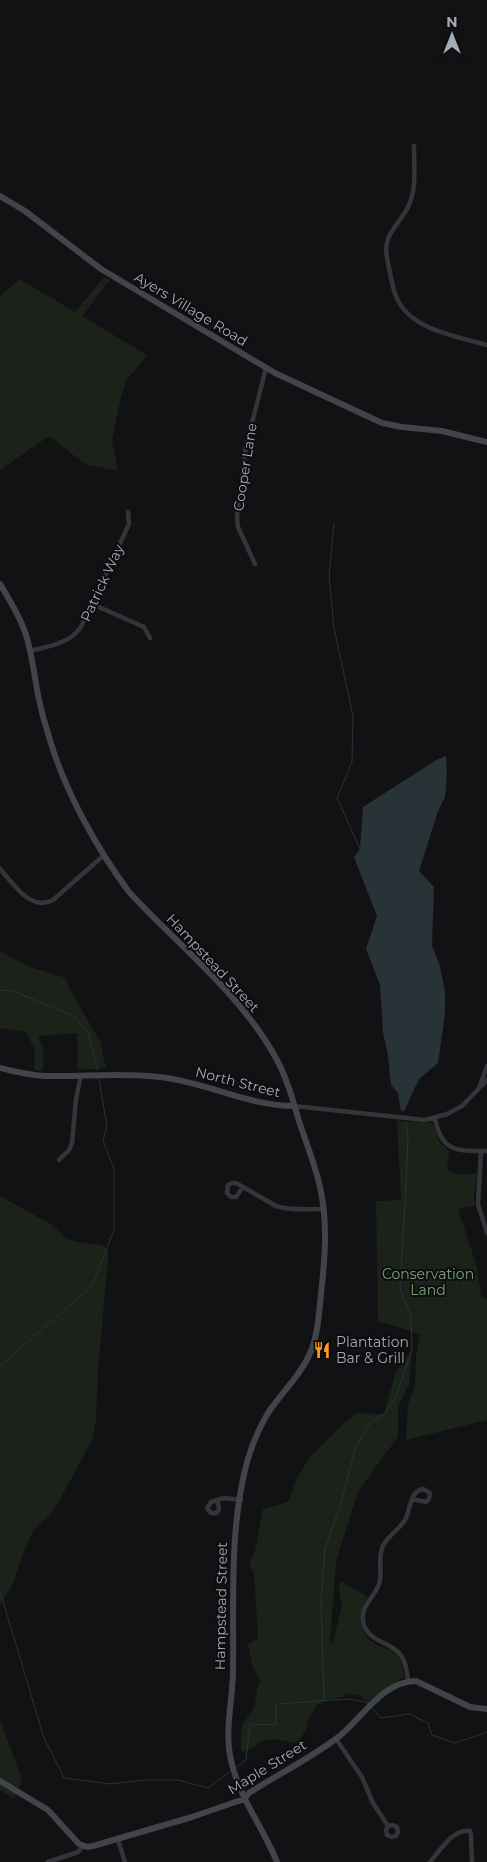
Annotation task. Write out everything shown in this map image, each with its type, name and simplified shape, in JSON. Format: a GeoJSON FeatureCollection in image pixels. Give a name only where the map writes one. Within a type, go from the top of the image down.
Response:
{"type":"FeatureCollection","features":[{"type":"Feature","properties":{"kind":"main road","name":"Ayers Village Road"},"geometry":{"type":"LineString","coordinates":[[0,196],[25,211],[100,269],[266,368],[342,406],[382,422],[402,427],[442,430],[487,442]]}},
{"type":"Feature","properties":{"kind":"main road","name":"Hampstead Street"},"geometry":{"type":"LineString","coordinates":[[0,584],[20,620],[30,651],[41,711],[63,778],[104,855],[128,892],[228,994],[257,1029],[277,1060],[286,1079],[320,1185],[324,1209],[324,1271],[314,1341],[301,1369],[268,1413],[253,1444],[244,1476],[240,1500],[232,1572],[233,1673],[228,1740],[230,1758],[244,1799],[269,1842],[277,1862]]}},
{"type":"Feature","properties":{"kind":"main road","name":"North Street"},"geometry":{"type":"LineString","coordinates":[[0,1068],[39,1075],[161,1077],[248,1100],[281,1106],[294,1106]]}},
{"type":"Feature","properties":{"kind":"main road"},"geometry":{"type":"LineString","coordinates":[[408,1681],[416,1682],[470,1706],[487,1709]]}},
{"type":"Feature","properties":{"kind":"main road","name":"Maple Street"},"geometry":{"type":"LineString","coordinates":[[83,1846],[93,1846],[118,1840],[244,1799],[249,1793],[336,1739],[377,1700],[398,1685],[408,1681]]}},
{"type":"Feature","properties":{"kind":"main road"},"geometry":{"type":"LineString","coordinates":[[0,1781],[48,1810],[72,1838],[83,1846]]}},
{"type":"Feature","properties":{"kind":"street"},"geometry":{"type":"LineString","coordinates":[[414,146],[414,188],[412,197],[387,241],[386,256],[396,296],[406,312],[417,322],[433,330],[487,345]]}},
{"type":"Feature","properties":{"kind":"street","name":"Cooper Lane"},"geometry":{"type":"LineString","coordinates":[[255,564],[238,527],[237,517],[243,464],[266,368]]}},
{"type":"Feature","properties":{"kind":"street","name":"Patrick Way"},"geometry":{"type":"LineString","coordinates":[[30,651],[60,643],[76,634],[129,524],[128,512]]}},
{"type":"Feature","properties":{"kind":"street"},"geometry":{"type":"LineString","coordinates":[[92,604],[144,627],[150,638]]}},
{"type":"Feature","properties":{"kind":"street"},"geometry":{"type":"LineString","coordinates":[[0,869],[30,900],[34,903],[44,904],[53,900],[104,855]]}},
{"type":"Feature","properties":{"kind":"street"},"geometry":{"type":"LineString","coordinates":[[480,1086],[487,1066]]}},
{"type":"Feature","properties":{"kind":"street"},"geometry":{"type":"LineString","coordinates":[[60,1160],[70,1150],[72,1143],[76,1099],[81,1075]]}},
{"type":"Feature","properties":{"kind":"street","name":"North Street"},"geometry":{"type":"LineString","coordinates":[[294,1106],[416,1120],[435,1118],[462,1106],[487,1080]]}},
{"type":"Feature","properties":{"kind":"street"},"geometry":{"type":"LineString","coordinates":[[435,1118],[439,1135],[449,1146],[458,1150],[487,1151]]}},
{"type":"Feature","properties":{"kind":"street"},"geometry":{"type":"LineString","coordinates":[[481,1151],[478,1204],[487,1232]]}},
{"type":"Feature","properties":{"kind":"street"},"geometry":{"type":"LineString","coordinates":[[243,1187],[280,1208],[293,1210],[324,1209]]}},
{"type":"Feature","properties":{"kind":"street"},"geometry":{"type":"LineString","coordinates":[[218,1501],[224,1498],[240,1500]]}},
{"type":"Feature","properties":{"kind":"street"},"geometry":{"type":"LineString","coordinates":[[408,1681],[406,1666],[400,1654],[370,1634],[364,1626],[363,1616],[365,1606],[379,1582],[382,1548],[387,1539],[405,1520],[412,1499]]}},
{"type":"Feature","properties":{"kind":"street"},"geometry":{"type":"LineString","coordinates":[[336,1739],[362,1777],[373,1803],[388,1826]]}},
{"type":"Feature","properties":{"kind":"street"},"geometry":{"type":"LineString","coordinates":[[430,1862],[456,1834],[464,1830],[470,1831],[472,1862]]}},
{"type":"Feature","properties":{"kind":"street"},"geometry":{"type":"LineString","coordinates":[[118,1840],[125,1862]]}},
{"type":"Feature","properties":{"kind":"street"},"geometry":{"type":"LineString","coordinates":[[48,1862],[78,1852],[83,1846]]}},
{"type":"Feature","properties":{"kind":"green space"},"geometry":{"type":"Polygon","coordinates":[[[104,277],[110,280],[82,316],[147,355],[126,381],[121,397],[112,441],[118,471],[85,464],[49,436],[0,470],[0,296],[20,279],[75,312],[104,277]]]}},
{"type":"Feature","properties":{"kind":"green space"},"geometry":{"type":"Polygon","coordinates":[[[0,951],[27,966],[66,978],[71,992],[100,1041],[106,1068],[78,1070],[77,1033],[38,1036],[43,1048],[43,1071],[34,1070],[35,1050],[26,1032],[0,1028],[0,951]]]}},
{"type":"Feature","properties":{"kind":"green space","name":"Conservation Land"},"geometry":{"type":"Polygon","coordinates":[[[397,1121],[433,1124],[440,1143],[449,1151],[447,1170],[458,1174],[477,1174],[474,1196],[475,1206],[458,1209],[477,1267],[481,1296],[487,1299],[487,1420],[406,1440],[408,1404],[415,1387],[416,1357],[420,1334],[378,1321],[376,1201],[401,1200],[397,1121]]]}},
{"type":"Feature","properties":{"kind":"green space"},"geometry":{"type":"Polygon","coordinates":[[[0,1196],[52,1225],[66,1238],[76,1242],[101,1245],[108,1249],[108,1259],[98,1371],[96,1421],[92,1440],[57,1505],[51,1514],[33,1531],[12,1586],[0,1604],[0,1196]]]}},
{"type":"Feature","properties":{"kind":"green space"},"geometry":{"type":"Polygon","coordinates":[[[412,1350],[409,1384],[398,1407],[398,1437],[358,1491],[336,1562],[330,1643],[333,1643],[342,1605],[339,1591],[340,1581],[368,1597],[362,1609],[361,1623],[363,1629],[370,1640],[397,1655],[404,1677],[368,1703],[361,1696],[344,1693],[345,1696],[324,1701],[317,1705],[309,1717],[306,1730],[297,1743],[274,1739],[260,1741],[254,1747],[241,1752],[242,1728],[254,1708],[261,1681],[253,1668],[248,1644],[258,1638],[254,1572],[249,1566],[255,1551],[263,1509],[288,1502],[297,1478],[309,1458],[346,1421],[358,1413],[384,1414],[395,1374],[412,1350]]]}},
{"type":"Feature","properties":{"kind":"green space"},"geometry":{"type":"Polygon","coordinates":[[[0,1720],[22,1779],[14,1799],[0,1790],[0,1720]]]}},
{"type":"Feature","properties":{"kind":"shaded area"},"geometry":{"type":"Polygon","coordinates":[[[446,756],[445,797],[438,811],[419,871],[434,887],[432,946],[439,963],[445,991],[445,1014],[438,1063],[419,1079],[404,1111],[401,1111],[398,1093],[391,1085],[383,1032],[380,985],[366,949],[377,916],[354,857],[360,849],[363,807],[438,759],[446,756]]]}},
{"type":"Feature","properties":{"kind":"waterway"},"geometry":{"type":"LineString","coordinates":[[334,523],[329,576],[334,628],[353,716],[352,762],[337,798],[360,849]]}},
{"type":"Feature","properties":{"kind":"waterway"},"geometry":{"type":"LineString","coordinates":[[0,990],[13,991],[74,1016],[88,1033],[98,1070]]}},
{"type":"Feature","properties":{"kind":"waterway"},"geometry":{"type":"LineString","coordinates":[[0,1366],[92,1286],[114,1230],[114,1169],[103,1141],[107,1126],[99,1079]]}},
{"type":"Feature","properties":{"kind":"waterway"},"geometry":{"type":"LineString","coordinates":[[324,1701],[321,1600],[325,1549],[340,1506],[356,1446],[372,1421],[384,1414],[395,1399],[412,1350],[411,1316],[400,1289],[408,1139],[406,1123]]}},
{"type":"Feature","properties":{"kind":"waterway"},"geometry":{"type":"LineString","coordinates":[[0,1591],[44,1738],[64,1778],[110,1784],[145,1780],[178,1780],[208,1788],[229,1772]]}},
{"type":"Feature","properties":{"kind":"waterway"},"geometry":{"type":"LineString","coordinates":[[237,1767],[246,1760],[250,1724],[276,1725],[276,1704],[349,1699],[368,1704]]}},
{"type":"Feature","properties":{"kind":"waterway"},"geometry":{"type":"LineString","coordinates":[[373,1709],[381,1718],[409,1714],[428,1723],[432,1735],[455,1743],[487,1732]]}},
{"type":"Feature","properties":{"kind":"place","name":"Plantation Bar & Grill"},"geometry":{"type":"Point","coordinates":[322,1350]}}]}
